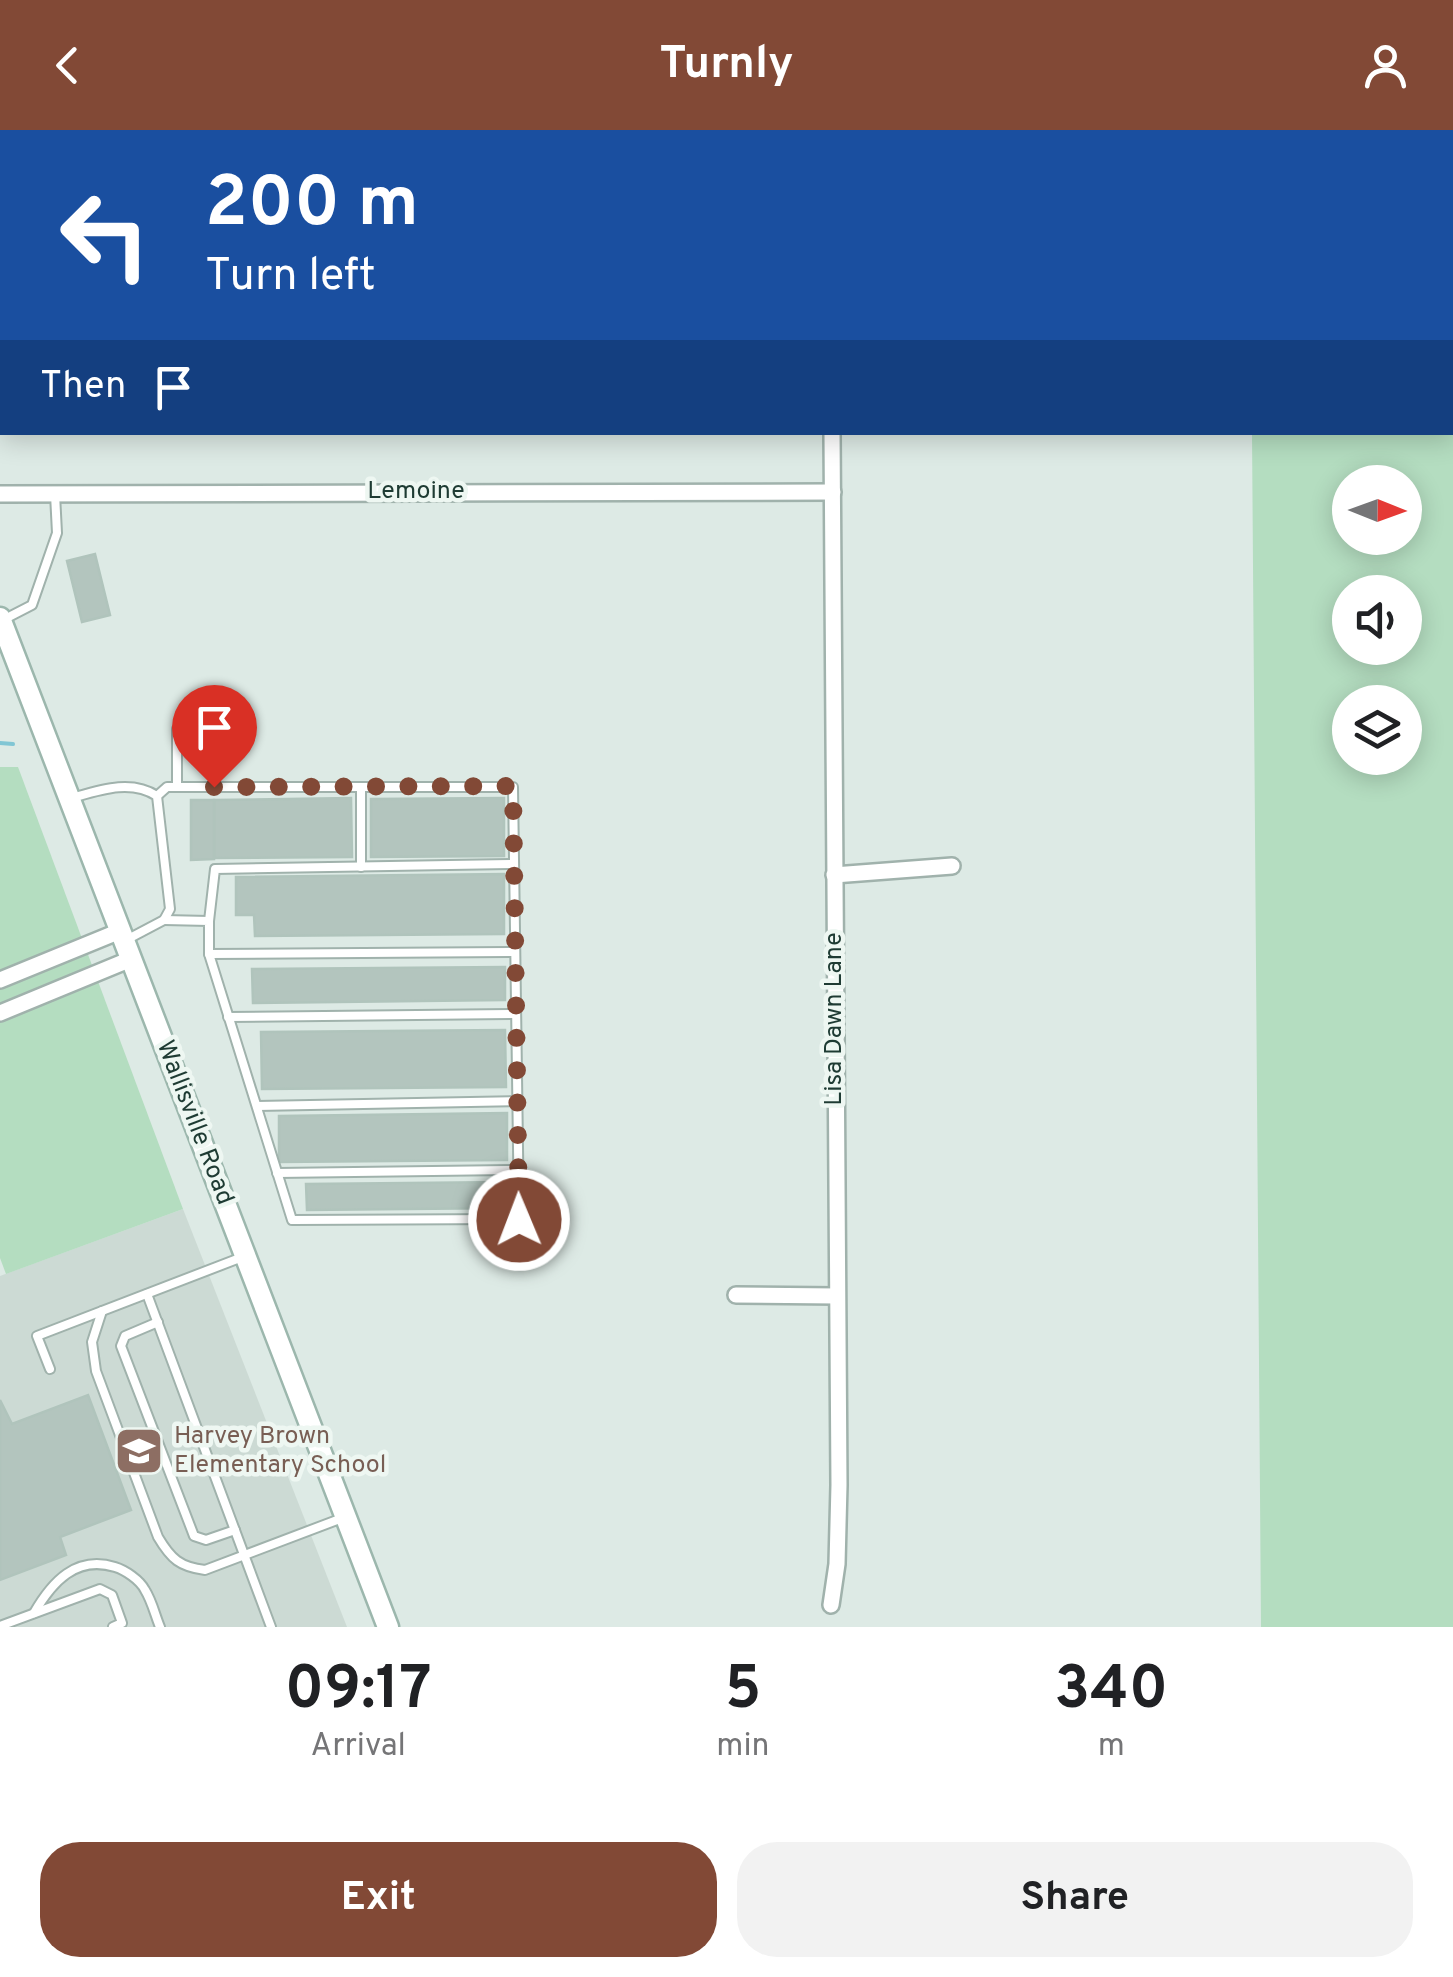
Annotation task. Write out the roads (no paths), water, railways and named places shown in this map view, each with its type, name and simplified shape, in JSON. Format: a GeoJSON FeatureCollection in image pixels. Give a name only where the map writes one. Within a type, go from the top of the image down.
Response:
{"type":"FeatureCollection","features":[{"type":"Feature","properties":{"kind":"main road","name":"Wallisville Road"},"geometry":{"type":"LineString","coordinates":[[0,619],[388,1627]]}},
{"type":"Feature","properties":{"kind":"street","name":"Lisa Dawn Lane"},"geometry":{"type":"LineString","coordinates":[[832,435],[839,1485],[832,1605]]}},
{"type":"Feature","properties":{"kind":"street","name":"Lemoine"},"geometry":{"type":"LineString","coordinates":[[0,494],[832,492]]}},
{"type":"Feature","properties":{"kind":"street"},"geometry":{"type":"LineString","coordinates":[[834,875],[952,866]]}},
{"type":"Feature","properties":{"kind":"street"},"geometry":{"type":"LineString","coordinates":[[0,980],[125,944]]}},
{"type":"Feature","properties":{"kind":"street"},"geometry":{"type":"LineString","coordinates":[[0,1013],[125,944]]}},
{"type":"Feature","properties":{"kind":"street"},"geometry":{"type":"LineString","coordinates":[[736,1296],[837,1296]]}},
{"type":"Feature","properties":{"kind":"lane"},"geometry":{"type":"LineString","coordinates":[[0,619],[32,604],[57,533],[55,494]]}},
{"type":"Feature","properties":{"kind":"lane"},"geometry":{"type":"LineString","coordinates":[[177,730],[177,788]]}},
{"type":"Feature","properties":{"kind":"lane"},"geometry":{"type":"LineString","coordinates":[[157,796],[168,788],[513,786],[519,1220],[292,1220],[209,954],[208,920],[215,870],[514,864]]}},
{"type":"Feature","properties":{"kind":"lane"},"geometry":{"type":"LineString","coordinates":[[70,799],[106,788],[143,787],[157,796]]}},
{"type":"Feature","properties":{"kind":"lane"},"geometry":{"type":"LineString","coordinates":[[361,787],[362,867]]}},
{"type":"Feature","properties":{"kind":"lane"},"geometry":{"type":"LineString","coordinates":[[125,944],[164,920],[170,909],[157,796]]}},
{"type":"Feature","properties":{"kind":"lane"},"geometry":{"type":"LineString","coordinates":[[164,920],[208,920]]}},
{"type":"Feature","properties":{"kind":"lane"},"geometry":{"type":"LineString","coordinates":[[209,954],[515,952]]}},
{"type":"Feature","properties":{"kind":"lane"},"geometry":{"type":"LineString","coordinates":[[228,1017],[516,1014]]}},
{"type":"Feature","properties":{"kind":"lane"},"geometry":{"type":"LineString","coordinates":[[256,1106],[517,1101]]}},
{"type":"Feature","properties":{"kind":"lane"},"geometry":{"type":"LineString","coordinates":[[277,1172],[518,1170]]}},
{"type":"Feature","properties":{"kind":"lane"},"geometry":{"type":"LineString","coordinates":[[50,1369],[37,1336],[245,1256]]}},
{"type":"Feature","properties":{"kind":"lane"},"geometry":{"type":"LineString","coordinates":[[147,1294],[270,1627]]}},
{"type":"Feature","properties":{"kind":"lane"},"geometry":{"type":"LineString","coordinates":[[102,1311],[92,1342],[96,1371],[158,1537],[170,1557],[185,1568],[205,1570],[346,1518]]}},
{"type":"Feature","properties":{"kind":"lane"},"geometry":{"type":"LineString","coordinates":[[158,1322],[125,1336],[121,1346],[194,1536],[206,1540],[235,1530]]}},
{"type":"Feature","properties":{"kind":"lane"},"geometry":{"type":"LineString","coordinates":[[34,1613],[45,1594],[66,1573],[80,1565],[102,1563],[122,1569],[144,1587],[160,1627]]}},
{"type":"Feature","properties":{"kind":"lane"},"geometry":{"type":"LineString","coordinates":[[0,1626],[105,1590],[112,1595],[122,1623],[112,1627]]}},
{"type":"Feature","properties":{"kind":"waterway"},"geometry":{"type":"LineString","coordinates":[[0,743],[13,744]]}},
{"type":"Feature","properties":{"kind":"place","name":"Harvey Brown Elementary School"},"geometry":{"type":"Point","coordinates":[139,1451]}}]}
